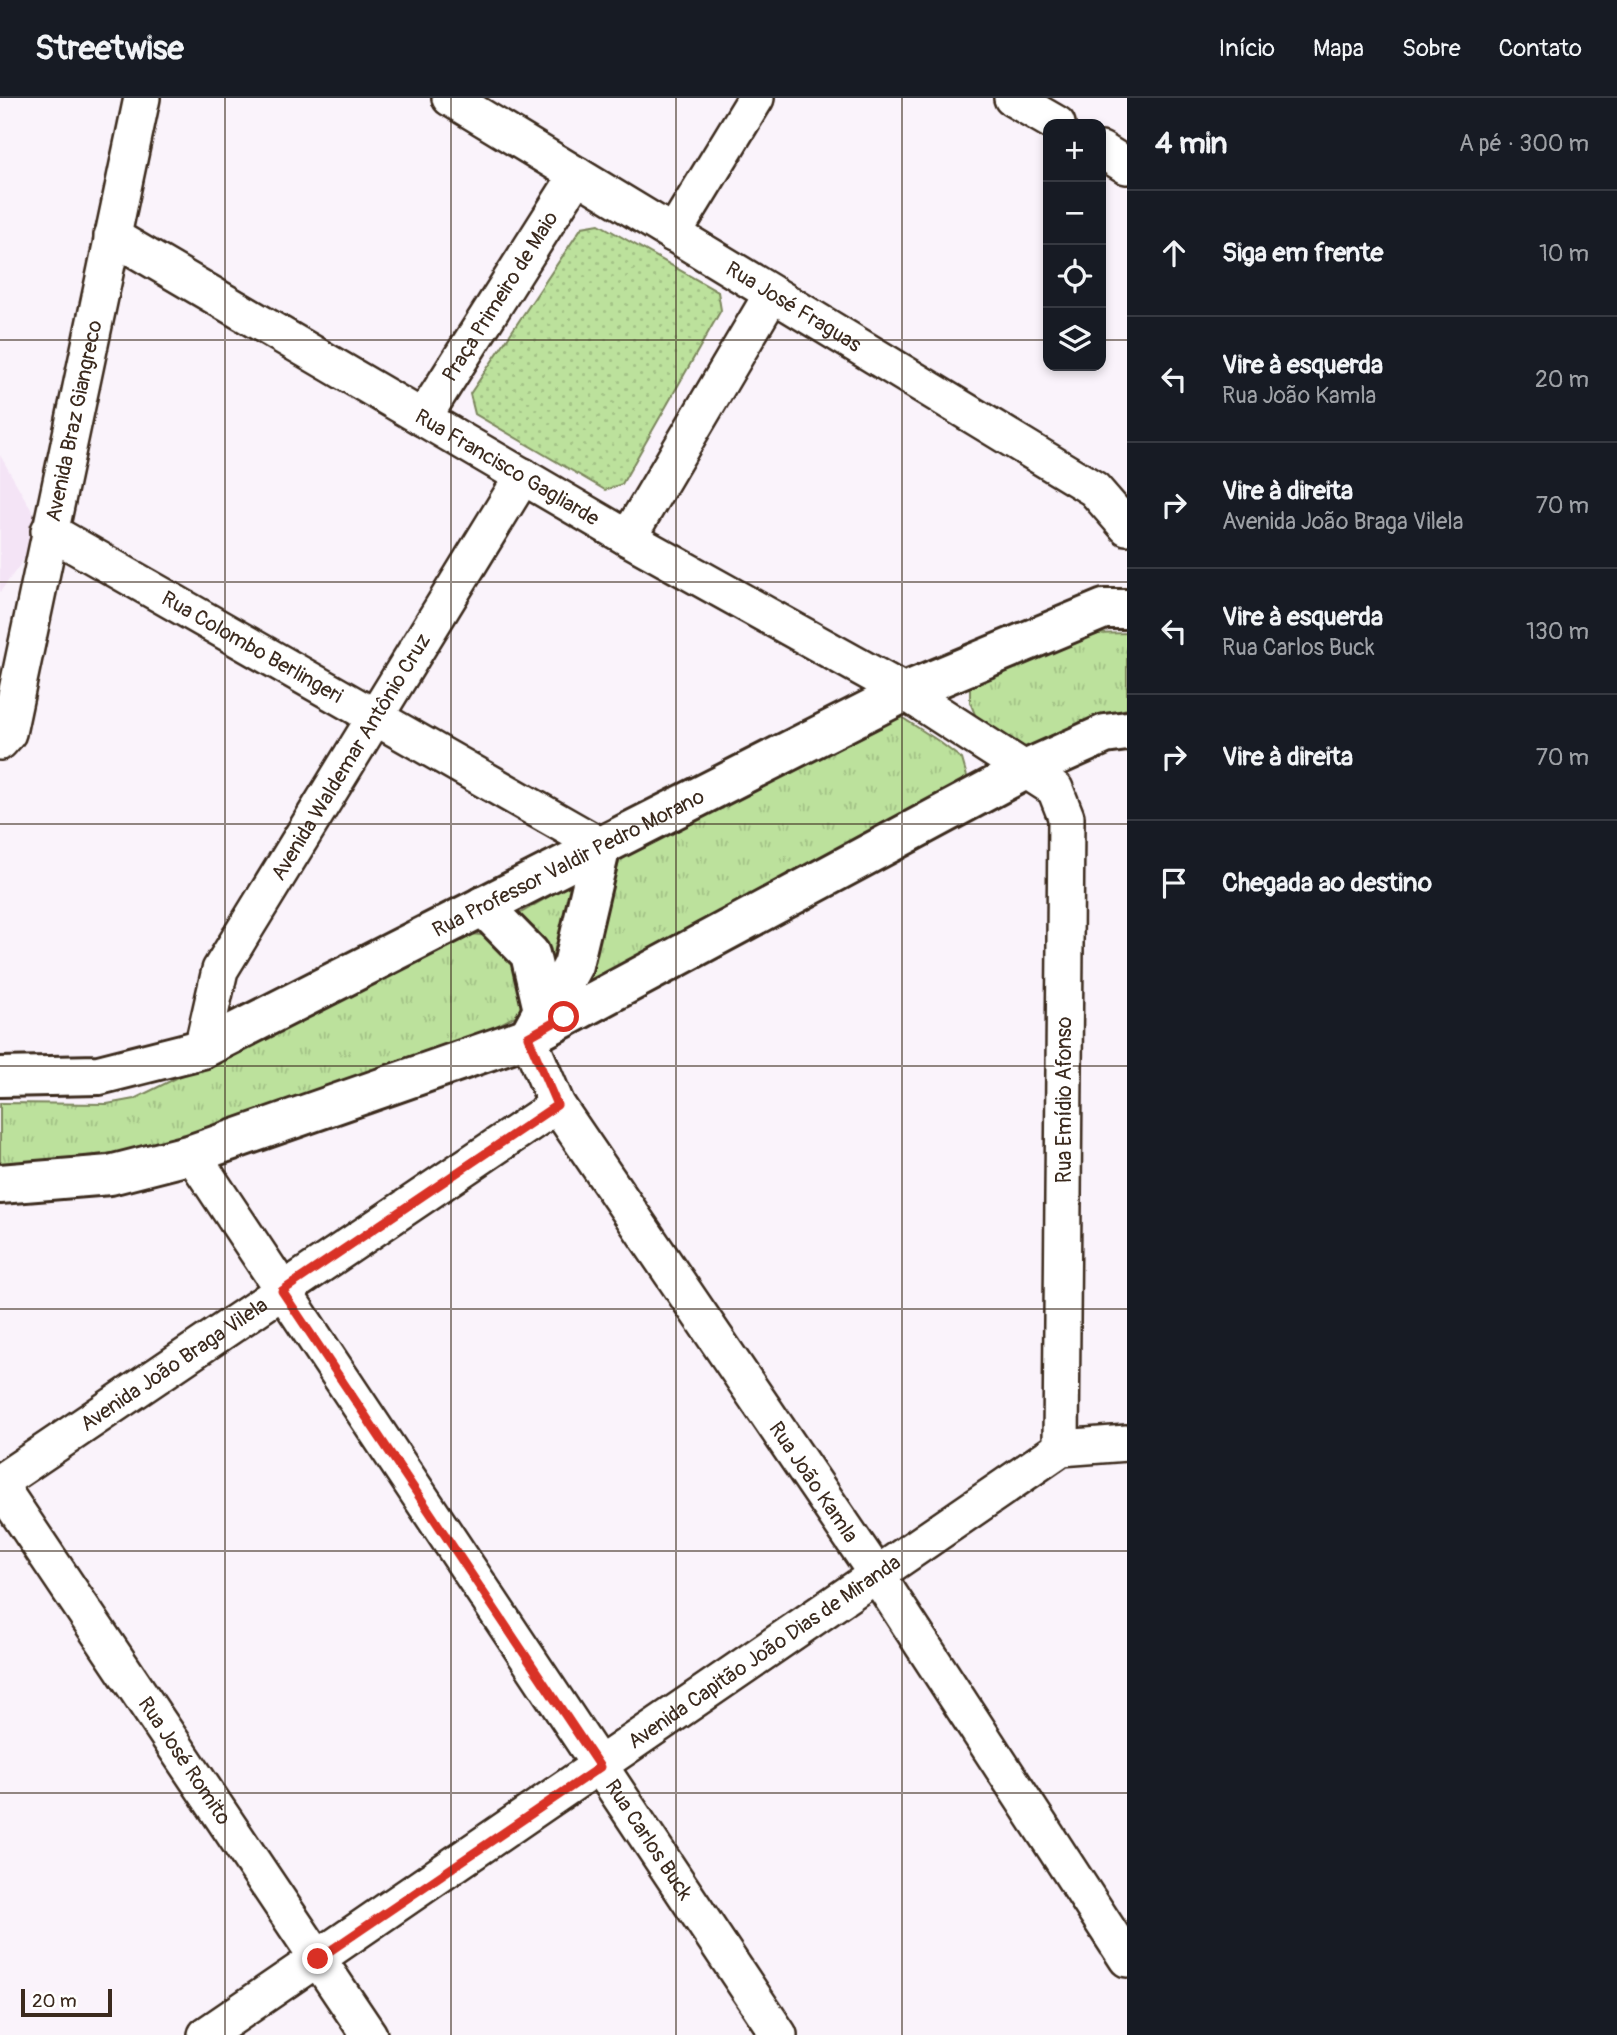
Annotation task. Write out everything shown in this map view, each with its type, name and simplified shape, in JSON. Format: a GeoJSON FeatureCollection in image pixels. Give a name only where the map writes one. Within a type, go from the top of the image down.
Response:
{"type":"FeatureCollection","features":[{"type":"Feature","properties":{"kind":"street","name":"Avenida Braz Giangreco"},"geometry":{"type":"LineString","coordinates":[[0,742],[8,733],[142,98]]}},
{"type":"Feature","properties":{"kind":"street","name":"Rua José Fraguas"},"geometry":{"type":"LineString","coordinates":[[450,98],[1094,489],[1127,527]]}},
{"type":"Feature","properties":{"kind":"street"},"geometry":{"type":"LineString","coordinates":[[673,234],[756,98]]}},
{"type":"Feature","properties":{"kind":"street"},"geometry":{"type":"LineString","coordinates":[[1012,98],[1048,119]]}},
{"type":"Feature","properties":{"kind":"street"},"geometry":{"type":"LineString","coordinates":[[1106,153],[1127,166]]}},
{"type":"Feature","properties":{"kind":"street","name":"Praça Primeiro de Maio"},"geometry":{"type":"LineString","coordinates":[[423,418],[577,175]]}},
{"type":"Feature","properties":{"kind":"street","name":"Rua Francisco Gagliarde"},"geometry":{"type":"LineString","coordinates":[[112,236],[628,538],[905,692]]}},
{"type":"Feature","properties":{"kind":"street"},"geometry":{"type":"LineString","coordinates":[[628,538],[772,293]]}},
{"type":"Feature","properties":{"kind":"street","name":"Avenida Waldemar Antônio Cruz"},"geometry":{"type":"LineString","coordinates":[[202,1049],[220,970],[523,476]]}},
{"type":"Feature","properties":{"kind":"street","name":"Rua Colombo Berlingeri"},"geometry":{"type":"LineString","coordinates":[[49,531],[601,846]]}},
{"type":"Feature","properties":{"kind":"street","name":"Rua Professor Valdir Pedro Morano"},"geometry":{"type":"LineString","coordinates":[[0,1077],[99,1075],[202,1049],[905,692],[1104,609],[1127,609]]}},
{"type":"Feature","properties":{"kind":"street","name":"Rua Emídio Afonso"},"geometry":{"type":"LineString","coordinates":[[905,692],[1055,789],[1066,817],[1061,1448]]}},
{"type":"Feature","properties":{"kind":"street"},"geometry":{"type":"LineString","coordinates":[[0,1184],[110,1175],[192,1154],[536,1023],[1025,770],[1105,734],[1127,731]]}},
{"type":"Feature","properties":{"kind":"street"},"geometry":{"type":"LineString","coordinates":[[536,1023],[559,991],[573,965],[601,846]]}},
{"type":"Feature","properties":{"kind":"street"},"geometry":{"type":"LineString","coordinates":[[483,906],[530,954],[536,1023]]}},
{"type":"Feature","properties":{"kind":"street","name":"Rua João Kamla"},"geometry":{"type":"LineString","coordinates":[[536,1023],[557,1105],[877,1575],[1127,1959]]}},
{"type":"Feature","properties":{"kind":"street","name":"Avenida João Braga Vilela"},"geometry":{"type":"LineString","coordinates":[[0,1484],[557,1105]]}},
{"type":"Feature","properties":{"kind":"street","name":"Rua Carlos Buck"},"geometry":{"type":"LineString","coordinates":[[192,1154],[779,2035]]}},
{"type":"Feature","properties":{"kind":"street"},"geometry":{"type":"LineString","coordinates":[[1061,1448],[1127,1443]]}},
{"type":"Feature","properties":{"kind":"street","name":"Avenida Capitão João Dias de Miranda"},"geometry":{"type":"LineString","coordinates":[[206,2035],[1061,1448]]}},
{"type":"Feature","properties":{"kind":"street","name":"Rua José Romito"},"geometry":{"type":"LineString","coordinates":[[0,1484],[369,2035]]}},
{"type":"Feature","properties":{"kind":"shaded area"},"geometry":{"type":"Polygon","coordinates":[[[0,455],[44,532],[0,592],[0,455]]]}},
{"type":"Feature","properties":{"kind":"green space"},"geometry":{"type":"Polygon","coordinates":[[[599,224],[718,292],[721,310],[622,484],[605,490],[475,414],[470,394],[582,227],[599,224]]]}},
{"type":"Feature","properties":{"kind":"green space"},"geometry":{"type":"Polygon","coordinates":[[[1127,633],[1127,709],[1080,722],[1052,740],[1027,749],[1000,743],[980,727],[970,702],[970,685],[1091,634],[1127,633]]]}},
{"type":"Feature","properties":{"kind":"green space"},"geometry":{"type":"Polygon","coordinates":[[[892,711],[962,759],[968,780],[596,986],[587,977],[621,855],[892,711]]]}},
{"type":"Feature","properties":{"kind":"green space"},"geometry":{"type":"Polygon","coordinates":[[[589,873],[559,981],[546,942],[534,929],[514,917],[589,873]]]}},
{"type":"Feature","properties":{"kind":"green space"},"geometry":{"type":"Polygon","coordinates":[[[469,934],[494,936],[533,992],[519,1014],[474,1038],[147,1149],[0,1166],[0,1103],[107,1104],[134,1099],[469,934]]]}},
{"type":"Feature","properties":{"kind":"route"},"geometry":{"type":"LineString","coordinates":[[318,1959],[600,1767],[282,1291],[557,1105],[528,1037],[564,1017]]}}]}
